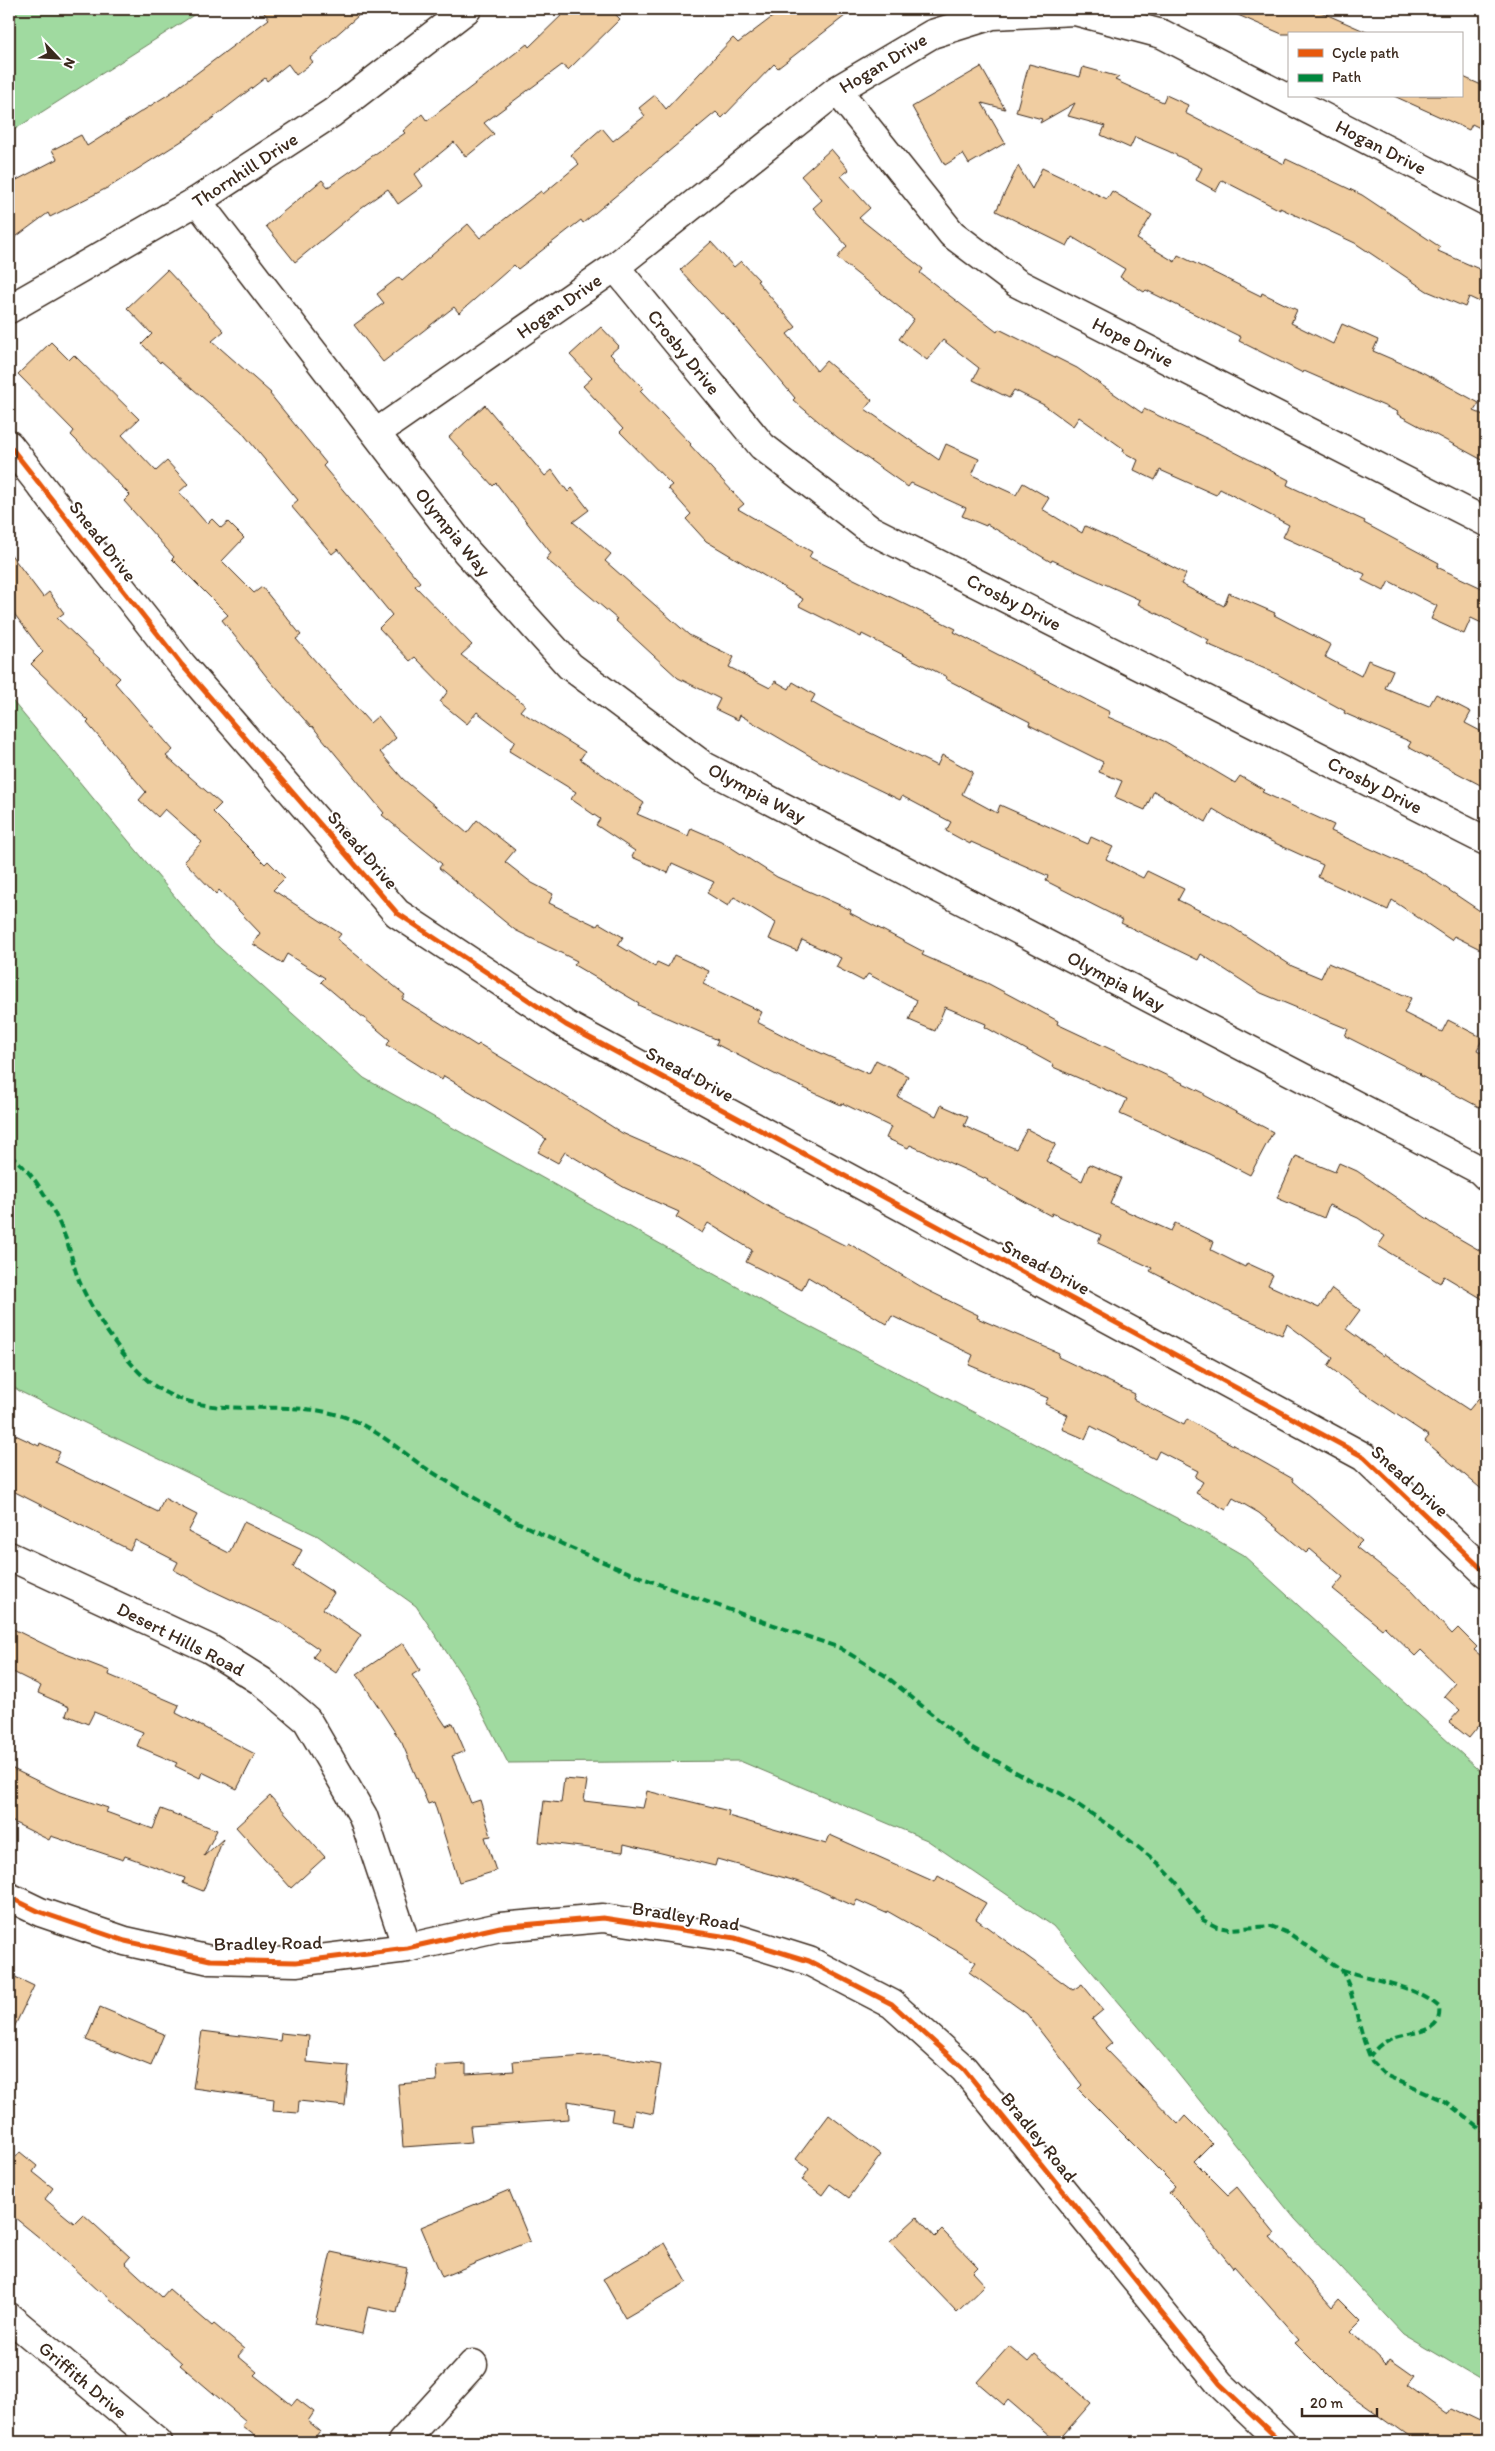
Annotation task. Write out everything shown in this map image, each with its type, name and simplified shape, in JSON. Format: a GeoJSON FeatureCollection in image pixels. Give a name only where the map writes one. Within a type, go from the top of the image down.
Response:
{"type":"FeatureCollection","features":[{"type":"Feature","properties":{"kind":"street","name":"Thornhill Drive"},"geometry":{"type":"LineString","coordinates":[[9,309],[197,202],[332,113],[467,9]]}},
{"type":"Feature","properties":{"kind":"street","name":"Hogan Drive"},"geometry":{"type":"LineString","coordinates":[[376,433],[615,267],[837,90],[932,34],[992,16],[1074,11],[1162,34],[1486,201]]}},
{"type":"Feature","properties":{"kind":"street","name":"Hope Drive"},"geometry":{"type":"LineString","coordinates":[[837,90],[952,234],[1017,283],[1486,522]]}},
{"type":"Feature","properties":{"kind":"street","name":"Olympia Way"},"geometry":{"type":"LineString","coordinates":[[197,202],[466,551],[570,666],[704,766],[1484,1168]]}},
{"type":"Feature","properties":{"kind":"street","name":"Crosby Drive"},"geometry":{"type":"LineString","coordinates":[[615,267],[762,446],[869,529],[1486,841]]}},
{"type":"Feature","properties":{"kind":"street","name":"Snead Drive"},"geometry":{"type":"LineString","coordinates":[[9,445],[182,665],[397,913],[566,1025],[1364,1457],[1486,1573]]}},
{"type":"Feature","properties":{"kind":"street","name":"Desert Hills Road"},"geometry":{"type":"LineString","coordinates":[[9,1556],[210,1649],[261,1681],[307,1720],[364,1816],[407,1948]]}},
{"type":"Feature","properties":{"kind":"street","name":"Bradley Road"},"geometry":{"type":"LineString","coordinates":[[9,1897],[40,1912],[125,1941],[210,1960],[296,1962],[407,1948],[500,1927],[603,1918],[735,1938],[809,1961],[892,2004],[964,2069],[1220,2384],[1281,2442]]}},
{"type":"Feature","properties":{"kind":"street","name":"Griffith Drive"},"geometry":{"type":"LineString","coordinates":[[9,2317],[158,2442]]}},
{"type":"Feature","properties":{"kind":"street"},"geometry":{"type":"LineString","coordinates":[[402,2442],[473,2364]]}},
{"type":"Feature","properties":{"kind":"green space"},"geometry":{"type":"Polygon","coordinates":[[[9,9],[203,9],[9,133],[9,9]]]}},
{"type":"Feature","properties":{"kind":"green space"},"geometry":{"type":"Polygon","coordinates":[[[9,697],[211,940],[364,1078],[789,1316],[1194,1527],[1243,1555],[1486,1776],[1486,2383],[1403,2334],[1295,2219],[1171,2065],[1053,1926],[927,1840],[740,1761],[508,1763],[467,1683],[416,1606],[318,1536],[21,1392],[9,1384],[9,697]]]}},
{"type":"Feature","properties":{"kind":"building"},"geometry":{"type":"Polygon","coordinates":[[[261,9],[366,9],[310,58],[313,62],[296,75],[288,64],[267,81],[265,78],[188,137],[111,186],[50,217],[48,213],[9,242],[9,184],[57,159],[52,150],[81,135],[87,146],[169,94],[269,19],[261,9]]]}},
{"type":"Feature","properties":{"kind":"building"},"geometry":{"type":"Polygon","coordinates":[[[568,9],[610,9],[620,19],[568,70],[562,65],[484,123],[494,134],[466,157],[454,142],[415,174],[423,186],[398,204],[388,189],[362,207],[295,262],[266,226],[322,180],[328,187],[405,133],[403,131],[422,114],[427,121],[527,44],[529,47],[568,9]]]}},
{"type":"Feature","properties":{"kind":"building"},"geometry":{"type":"Polygon","coordinates":[[[783,9],[854,9],[778,68],[774,64],[722,118],[716,112],[583,223],[581,220],[518,269],[514,265],[459,313],[454,307],[383,362],[354,325],[384,303],[377,294],[399,277],[402,281],[468,224],[480,238],[541,191],[543,194],[579,164],[571,155],[602,128],[613,141],[645,116],[639,108],[655,95],[666,109],[733,38],[738,43],[783,9]]]}},
{"type":"Feature","properties":{"kind":"building"},"geometry":{"type":"Polygon","coordinates":[[[1224,9],[1314,9],[1366,32],[1288,32],[1288,34],[1282,34],[1224,9]]]}},
{"type":"Feature","properties":{"kind":"building"},"geometry":{"type":"Polygon","coordinates":[[[1029,64],[1080,77],[1083,67],[1119,77],[1115,80],[1163,102],[1166,95],[1188,105],[1185,113],[1284,164],[1286,159],[1362,195],[1440,247],[1438,251],[1486,272],[1486,305],[1469,297],[1465,307],[1427,291],[1355,243],[1280,208],[1280,210],[1222,180],[1216,191],[1196,180],[1202,168],[1168,151],[1135,137],[1130,148],[1101,135],[1105,126],[1068,116],[1075,103],[1040,123],[1042,119],[1016,112],[1029,64]]]}},
{"type":"Feature","properties":{"kind":"building"},"geometry":{"type":"Polygon","coordinates":[[[981,67],[1005,109],[982,103],[1005,143],[969,164],[963,154],[945,165],[912,107],[981,67]]]}},
{"type":"Feature","properties":{"kind":"building"},"geometry":{"type":"Polygon","coordinates":[[[1462,76],[1486,87],[1486,131],[1472,124],[1469,130],[1398,98],[1462,98],[1462,76]]]}},
{"type":"Feature","properties":{"kind":"building"},"geometry":{"type":"Polygon","coordinates":[[[831,149],[849,170],[841,176],[870,208],[859,218],[923,269],[920,273],[997,332],[999,329],[1077,368],[1142,413],[1144,409],[1221,445],[1289,480],[1287,485],[1365,521],[1364,523],[1439,563],[1437,567],[1486,590],[1486,625],[1471,618],[1464,634],[1431,619],[1437,606],[1389,581],[1384,591],[1362,580],[1365,574],[1283,537],[1289,525],[1220,489],[1216,495],[1160,470],[1155,480],[1134,470],[1138,460],[1123,452],[1124,449],[1079,417],[1073,426],[1044,405],[1014,390],[1009,398],[973,380],[979,368],[943,340],[927,360],[899,339],[914,319],[837,258],[847,246],[813,208],[822,200],[801,176],[831,149]]]}},
{"type":"Feature","properties":{"kind":"building"},"geometry":{"type":"Polygon","coordinates":[[[1018,166],[1032,189],[1042,168],[1107,199],[1112,191],[1152,215],[1137,239],[1175,262],[1178,255],[1261,296],[1262,293],[1297,310],[1291,323],[1333,344],[1342,324],[1378,340],[1373,351],[1424,373],[1479,403],[1474,411],[1486,416],[1486,462],[1397,414],[1398,412],[1304,371],[1303,373],[1239,341],[1241,337],[1146,290],[1144,292],[1120,277],[1125,269],[1072,237],[1067,246],[996,211],[1018,166]]]}},
{"type":"Feature","properties":{"kind":"building"},"geometry":{"type":"Polygon","coordinates":[[[711,242],[734,267],[741,261],[759,280],[757,281],[796,327],[787,334],[817,371],[826,361],[872,400],[865,409],[939,460],[946,444],[979,459],[972,475],[1016,495],[1023,483],[1049,498],[1042,509],[1082,533],[1085,526],[1186,574],[1181,584],[1224,606],[1229,593],[1275,613],[1274,615],[1331,645],[1325,657],[1361,676],[1368,660],[1393,670],[1385,688],[1429,706],[1436,694],[1471,712],[1465,723],[1486,734],[1486,788],[1408,747],[1411,742],[1344,713],[1345,711],[1277,674],[1207,644],[1209,640],[1138,604],[1140,600],[1052,560],[1051,562],[987,524],[986,526],[962,516],[966,508],[911,483],[908,487],[837,437],[793,400],[795,398],[723,313],[721,314],[680,270],[711,242]]]}},
{"type":"Feature","properties":{"kind":"building"},"geometry":{"type":"Polygon","coordinates":[[[167,270],[224,331],[212,341],[271,393],[326,463],[323,466],[420,582],[415,586],[472,645],[461,655],[525,705],[520,711],[585,752],[580,759],[644,803],[637,814],[688,836],[691,828],[721,841],[777,877],[851,910],[850,913],[924,952],[922,955],[989,984],[1058,1021],[1057,1024],[1204,1093],[1204,1095],[1273,1132],[1250,1175],[1209,1154],[1120,1114],[1127,1099],[1053,1067],[1054,1065],[985,1027],[986,1024],[945,1007],[935,1031],[909,1020],[917,1000],[868,974],[863,981],[836,967],[841,958],[802,940],[797,951],[769,939],[776,923],[734,897],[728,906],[707,893],[714,882],[672,863],[668,873],[632,857],[635,851],[596,825],[600,819],[571,799],[576,792],[509,751],[515,741],[477,712],[467,724],[440,702],[448,691],[415,657],[410,661],[379,628],[392,615],[338,549],[332,554],[291,506],[298,500],[241,431],[161,361],[160,363],[142,344],[152,334],[127,308],[167,270]]]}},
{"type":"Feature","properties":{"kind":"building"},"geometry":{"type":"Polygon","coordinates":[[[601,327],[619,346],[610,354],[643,388],[640,391],[691,444],[744,504],[738,509],[812,552],[809,557],[956,629],[954,632],[1110,712],[1108,717],[1166,742],[1235,783],[1240,776],[1264,790],[1262,792],[1334,825],[1331,831],[1422,872],[1486,915],[1486,952],[1454,936],[1451,940],[1392,900],[1388,910],[1318,877],[1323,865],[1253,833],[1213,809],[1206,822],[1154,791],[1145,810],[1115,797],[1122,781],[1099,772],[1103,762],[1029,725],[1030,722],[946,679],[947,677],[862,634],[861,637],[799,606],[803,599],[706,541],[686,519],[691,514],[668,488],[672,485],[620,432],[623,429],[583,386],[592,378],[570,355],[601,327]]]}},
{"type":"Feature","properties":{"kind":"building"},"geometry":{"type":"Polygon","coordinates":[[[51,342],[69,360],[74,355],[139,419],[122,435],[156,471],[167,461],[188,484],[179,492],[207,524],[212,519],[221,528],[228,522],[244,538],[222,561],[254,593],[262,587],[301,635],[296,639],[370,723],[378,716],[396,738],[380,752],[403,779],[467,833],[477,820],[515,850],[505,862],[532,883],[553,894],[549,903],[597,926],[599,923],[623,937],[618,945],[655,967],[657,962],[668,967],[674,955],[709,971],[703,984],[762,1012],[757,1022],[798,1043],[869,1074],[876,1060],[908,1076],[898,1097],[936,1116],[941,1105],[968,1117],[964,1126],[1016,1149],[1027,1129],[1056,1144],[1046,1161],[1082,1181],[1089,1164],[1121,1178],[1110,1204],[1171,1231],[1175,1223],[1214,1242],[1211,1250],[1245,1267],[1247,1263],[1273,1275],[1268,1285],[1319,1308],[1332,1289],[1360,1310],[1346,1329],[1383,1356],[1384,1354],[1469,1410],[1486,1389],[1486,1493],[1425,1441],[1429,1436],[1361,1391],[1328,1366],[1333,1358],[1287,1324],[1282,1335],[1226,1310],[1150,1271],[1152,1268],[1098,1243],[1101,1235],[1052,1213],[1051,1216],[988,1180],[910,1145],[908,1148],[886,1138],[891,1127],[842,1103],[841,1105],[782,1078],[716,1044],[718,1040],[638,1005],[639,1003],[574,965],[577,961],[515,930],[439,868],[442,864],[382,815],[384,813],[312,726],[270,681],[222,620],[228,615],[172,559],[174,557],[124,501],[130,495],[71,435],[74,431],[18,374],[51,342]]]}},
{"type":"Feature","properties":{"kind":"building"},"geometry":{"type":"Polygon","coordinates":[[[485,405],[545,476],[552,470],[568,492],[572,488],[589,510],[573,522],[611,554],[605,561],[689,635],[734,657],[729,667],[770,688],[775,681],[789,689],[793,682],[815,695],[811,702],[937,766],[942,755],[973,772],[962,794],[997,813],[1000,805],[1088,844],[1091,837],[1113,847],[1106,859],[1143,878],[1147,871],[1184,889],[1178,900],[1229,925],[1292,966],[1321,978],[1328,963],[1411,998],[1404,1013],[1442,1032],[1448,1020],[1483,1038],[1477,1050],[1486,1055],[1486,1093],[1479,1107],[1420,1074],[1345,1036],[1348,1029],[1261,993],[1201,954],[1198,960],[1121,923],[1123,920],[1046,881],[1048,876],[971,842],[970,844],[946,831],[951,822],[902,796],[900,800],[817,760],[740,715],[738,720],[715,709],[720,699],[678,678],[615,620],[617,619],[546,559],[551,553],[496,483],[493,486],[449,437],[485,405]]]}},
{"type":"Feature","properties":{"kind":"building"},"geometry":{"type":"Polygon","coordinates":[[[9,552],[43,597],[49,592],[64,613],[57,618],[120,678],[115,683],[173,750],[166,756],[221,804],[213,812],[265,864],[268,861],[285,878],[273,890],[341,934],[337,939],[405,995],[402,999],[477,1046],[479,1044],[552,1088],[622,1133],[711,1172],[776,1211],[846,1246],[848,1243],[925,1289],[978,1315],[977,1318],[1059,1353],[1058,1357],[1135,1394],[1133,1399],[1184,1425],[1187,1419],[1293,1479],[1292,1481],[1362,1541],[1356,1547],[1412,1591],[1452,1634],[1458,1628],[1477,1647],[1474,1650],[1486,1660],[1486,1717],[1469,1738],[1449,1722],[1460,1710],[1444,1696],[1455,1683],[1421,1650],[1415,1656],[1384,1626],[1382,1629],[1333,1589],[1343,1577],[1310,1549],[1306,1553],[1259,1513],[1233,1498],[1226,1510],[1196,1493],[1203,1482],[1195,1477],[1198,1471],[1159,1451],[1155,1459],[1091,1426],[1085,1439],[1062,1429],[1068,1415],[1045,1404],[1048,1398],[969,1365],[973,1355],[892,1316],[887,1324],[808,1277],[802,1290],[746,1262],[752,1250],[708,1223],[702,1233],[676,1217],[679,1212],[625,1188],[565,1152],[558,1163],[538,1152],[546,1139],[444,1076],[442,1080],[387,1045],[390,1040],[321,982],[325,978],[287,954],[282,963],[253,944],[260,933],[219,890],[216,894],[184,861],[202,842],[165,809],[158,817],[139,800],[146,792],[87,723],[89,721],[31,664],[43,652],[9,607],[9,552]]]}},
{"type":"Feature","properties":{"kind":"building"},"geometry":{"type":"Polygon","coordinates":[[[1296,1156],[1335,1172],[1339,1163],[1357,1171],[1441,1228],[1486,1254],[1486,1301],[1444,1276],[1440,1283],[1378,1246],[1385,1236],[1358,1218],[1329,1205],[1324,1218],[1277,1198],[1296,1156]]]}},
{"type":"Feature","properties":{"kind":"building"},"geometry":{"type":"Polygon","coordinates":[[[9,1432],[39,1446],[40,1443],[60,1452],[55,1462],[158,1512],[164,1498],[197,1515],[188,1532],[229,1553],[244,1522],[302,1550],[293,1567],[334,1593],[323,1609],[361,1635],[336,1673],[313,1657],[319,1649],[281,1623],[174,1570],[178,1562],[135,1540],[130,1550],[9,1489],[9,1432]]]}},
{"type":"Feature","properties":{"kind":"building"},"geometry":{"type":"Polygon","coordinates":[[[9,1627],[56,1650],[110,1671],[109,1675],[179,1705],[176,1713],[255,1754],[237,1789],[202,1772],[200,1778],[175,1766],[177,1763],[137,1746],[143,1732],[94,1712],[88,1724],[66,1715],[69,1707],[38,1693],[41,1686],[9,1670],[9,1627]]]}},
{"type":"Feature","properties":{"kind":"building"},"geometry":{"type":"Polygon","coordinates":[[[403,1643],[420,1670],[412,1675],[446,1726],[453,1723],[465,1751],[452,1756],[471,1803],[480,1800],[491,1836],[485,1837],[496,1871],[459,1882],[434,1802],[428,1804],[402,1743],[357,1674],[403,1643]]]}},
{"type":"Feature","properties":{"kind":"building"},"geometry":{"type":"Polygon","coordinates":[[[9,1767],[60,1792],[108,1808],[106,1812],[153,1829],[161,1809],[217,1830],[204,1856],[223,1839],[203,1891],[183,1883],[185,1878],[125,1856],[123,1860],[51,1836],[49,1840],[9,1820],[9,1767]]]}},
{"type":"Feature","properties":{"kind":"building"},"geometry":{"type":"Polygon","coordinates":[[[564,1779],[587,1781],[584,1801],[643,1808],[647,1791],[729,1811],[728,1816],[826,1844],[830,1835],[935,1882],[938,1876],[986,1903],[976,1919],[1073,1990],[1082,1984],[1103,2010],[1092,2019],[1112,2043],[1105,2049],[1178,2124],[1185,2116],[1212,2143],[1194,2161],[1228,2195],[1237,2187],[1275,2234],[1270,2237],[1332,2307],[1339,2299],[1361,2321],[1351,2331],[1386,2365],[1390,2359],[1414,2376],[1407,2385],[1447,2414],[1451,2408],[1486,2425],[1486,2442],[1416,2442],[1338,2386],[1295,2343],[1299,2340],[1234,2266],[1233,2268],[1189,2213],[1169,2193],[1175,2186],[1078,2089],[1082,2085],[1027,2014],[969,1972],[976,1962],[887,1911],[886,1913],[857,1900],[854,1906],[803,1883],[717,1859],[715,1866],[624,1844],[623,1852],[539,1842],[544,1801],[561,1803],[564,1779]]]}},
{"type":"Feature","properties":{"kind":"building"},"geometry":{"type":"Polygon","coordinates":[[[270,1796],[325,1857],[291,1888],[236,1827],[270,1796]]]}},
{"type":"Feature","properties":{"kind":"building"},"geometry":{"type":"Polygon","coordinates":[[[9,1974],[34,1986],[9,2038],[9,1974]]]}},
{"type":"Feature","properties":{"kind":"building"},"geometry":{"type":"Polygon","coordinates":[[[100,2007],[164,2034],[151,2066],[86,2040],[100,2007]]]}},
{"type":"Feature","properties":{"kind":"building"},"geometry":{"type":"Polygon","coordinates":[[[202,2031],[280,2041],[281,2033],[309,2036],[307,2062],[349,2066],[345,2106],[299,2101],[298,2113],[273,2111],[274,2099],[193,2088],[202,2031]]]}},
{"type":"Feature","properties":{"kind":"building"},"geometry":{"type":"Polygon","coordinates":[[[602,2055],[661,2065],[653,2114],[635,2110],[632,2125],[611,2121],[613,2109],[568,2101],[569,2119],[470,2126],[472,2142],[403,2147],[398,2084],[437,2081],[436,2066],[466,2064],[466,2074],[514,2071],[513,2061],[602,2055]]]}},
{"type":"Feature","properties":{"kind":"building"},"geometry":{"type":"Polygon","coordinates":[[[829,2115],[881,2155],[849,2198],[830,2184],[822,2195],[802,2180],[809,2169],[796,2159],[829,2115]]]}},
{"type":"Feature","properties":{"kind":"building"},"geometry":{"type":"Polygon","coordinates":[[[20,2152],[37,2166],[33,2172],[53,2188],[45,2199],[74,2223],[83,2214],[130,2257],[125,2263],[162,2297],[169,2289],[212,2326],[214,2324],[244,2349],[238,2356],[257,2372],[254,2375],[292,2405],[297,2399],[314,2412],[308,2421],[320,2431],[311,2442],[263,2442],[242,2426],[246,2421],[180,2365],[182,2363],[100,2290],[98,2291],[46,2243],[9,2213],[9,2166],[20,2152]]]}},
{"type":"Feature","properties":{"kind":"building"},"geometry":{"type":"Polygon","coordinates":[[[509,2190],[530,2241],[442,2277],[421,2227],[509,2190]]]}},
{"type":"Feature","properties":{"kind":"building"},"geometry":{"type":"Polygon","coordinates":[[[917,2217],[935,2237],[942,2230],[978,2267],[973,2272],[985,2285],[957,2312],[890,2242],[917,2217]]]}},
{"type":"Feature","properties":{"kind":"building"},"geometry":{"type":"Polygon","coordinates":[[[665,2243],[687,2282],[625,2318],[603,2279],[665,2243]]]}},
{"type":"Feature","properties":{"kind":"building"},"geometry":{"type":"Polygon","coordinates":[[[331,2252],[407,2268],[397,2313],[368,2307],[362,2334],[315,2324],[331,2252]]]}},
{"type":"Feature","properties":{"kind":"building"},"geometry":{"type":"Polygon","coordinates":[[[1009,2346],[1028,2362],[1035,2354],[1091,2403],[1057,2442],[1008,2400],[1004,2405],[977,2382],[1009,2346]]]}},
{"type":"Feature","properties":{"kind":"marked path"},"geometry":{"type":"LineString","coordinates":[[9,1155],[28,1172],[50,1204],[66,1239],[78,1278],[101,1323],[136,1368],[159,1389],[181,1399],[205,1405],[302,1409],[326,1412],[350,1419],[381,1436],[427,1469],[497,1511],[580,1552],[666,1587],[840,1648],[886,1676],[970,1746],[1028,1779],[1060,1793],[1119,1832],[1158,1863],[1176,1882],[1203,1920],[1217,1927],[1230,1929],[1271,1926],[1290,1934],[1342,1970],[1349,1986],[1364,2041],[1372,2062],[1385,2075],[1446,2102],[1486,2133]]}},
{"type":"Feature","properties":{"kind":"marked path"},"geometry":{"type":"LineString","coordinates":[[1342,1970],[1406,1988],[1439,2007],[1439,2016],[1436,2023],[1431,2027],[1387,2041],[1379,2046],[1370,2056]]}},
{"type":"Feature","properties":{"kind":"cycle path"},"geometry":{"type":"LineString","coordinates":[[9,445],[182,665],[397,913],[566,1025],[1364,1457],[1486,1573]]}},
{"type":"Feature","properties":{"kind":"cycle path"},"geometry":{"type":"LineString","coordinates":[[9,1897],[40,1912],[125,1941],[210,1960],[296,1962],[407,1948],[500,1927],[603,1918],[735,1938],[809,1961],[892,2004],[964,2069],[1220,2384],[1281,2442]]}}]}
